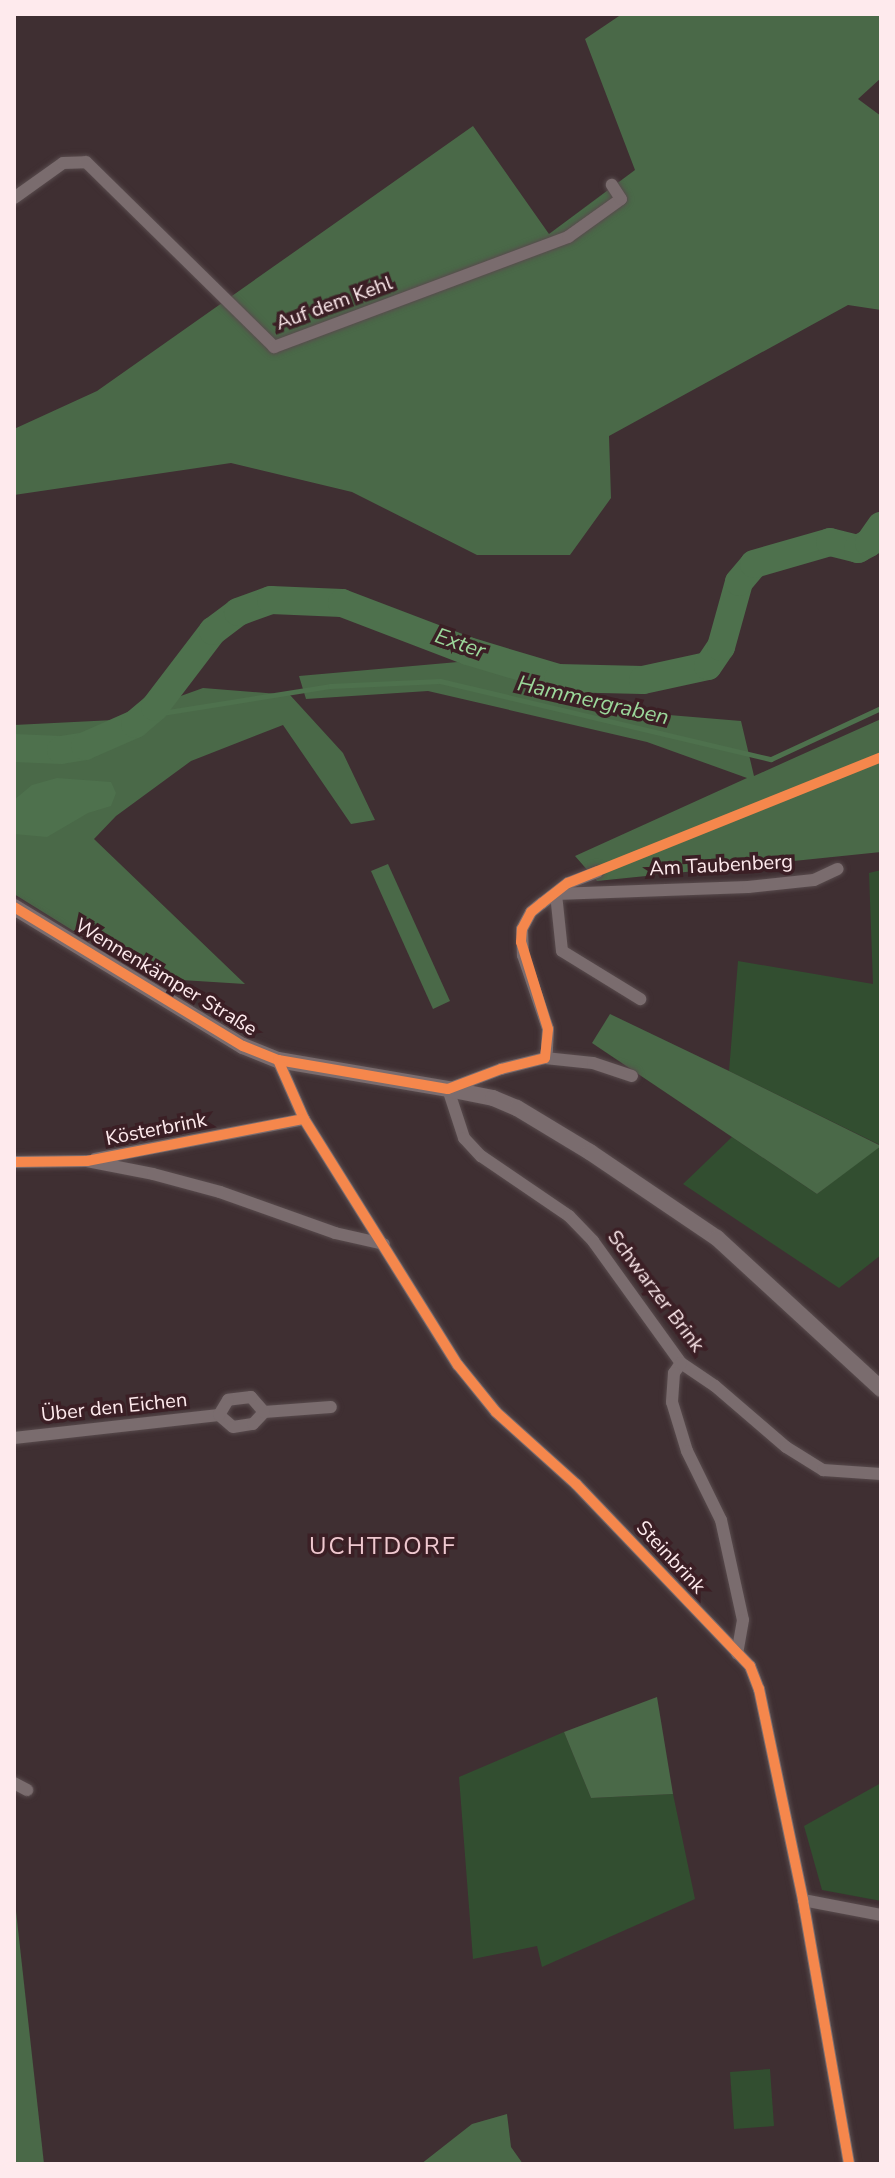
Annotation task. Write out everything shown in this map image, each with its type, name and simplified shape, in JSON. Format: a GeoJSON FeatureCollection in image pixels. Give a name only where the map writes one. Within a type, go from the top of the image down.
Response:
{"type":"FeatureCollection","features":[{"type":"Feature","properties":{"kind":"street","name":"Auf dem Kehl"},"geometry":{"type":"LineString","coordinates":[[14,198],[63,163],[86,162],[274,347],[568,237],[621,199],[612,185]]}},
{"type":"Feature","properties":{"kind":"street","name":"Am Taubenberg"},"geometry":{"type":"LineString","coordinates":[[556,894],[748,887],[814,880],[838,869]]}},
{"type":"Feature","properties":{"kind":"street"},"geometry":{"type":"LineString","coordinates":[[545,1058],[548,1029],[523,955],[522,929],[531,912],[568,883],[597,872]]}},
{"type":"Feature","properties":{"kind":"street"},"geometry":{"type":"LineString","coordinates":[[556,894],[562,951],[640,999]]}},
{"type":"Feature","properties":{"kind":"street","name":"Wennenkämper Straße"},"geometry":{"type":"LineString","coordinates":[[14,907],[211,1028],[278,1060],[493,1098],[517,1108],[590,1152],[717,1238],[881,1389]]}},
{"type":"Feature","properties":{"kind":"street"},"geometry":{"type":"LineString","coordinates":[[448,1089],[501,1069],[545,1058],[584,1060],[632,1076]]}},
{"type":"Feature","properties":{"kind":"street","name":"Steinbrink"},"geometry":{"type":"LineString","coordinates":[[278,1060],[304,1119],[458,1365],[496,1412],[576,1484],[750,1666],[759,1689],[803,1900],[849,2164]]}},
{"type":"Feature","properties":{"kind":"street","name":"Schwarzer Brink"},"geometry":{"type":"LineString","coordinates":[[448,1089],[464,1138],[481,1156],[569,1216],[593,1241],[681,1363],[798,1455],[823,1470],[875,1474],[881,1481]]}},
{"type":"Feature","properties":{"kind":"street","name":"Kösterbrink"},"geometry":{"type":"LineString","coordinates":[[14,1162],[87,1161],[304,1119]]}},
{"type":"Feature","properties":{"kind":"street","name":"Kösterbrink"},"geometry":{"type":"LineString","coordinates":[[87,1161],[220,1192],[335,1233],[384,1244]]}},
{"type":"Feature","properties":{"kind":"street","name":"Steinbrink"},"geometry":{"type":"LineString","coordinates":[[681,1363],[674,1373],[672,1402],[687,1451],[721,1520],[743,1620],[737,1653]]}},
{"type":"Feature","properties":{"kind":"street","name":"Über den Eichen"},"geometry":{"type":"LineString","coordinates":[[219,1415],[228,1400],[251,1397],[264,1412]]}},
{"type":"Feature","properties":{"kind":"street","name":"Über den Eichen"},"geometry":{"type":"LineString","coordinates":[[14,1438],[219,1415],[233,1427],[253,1424],[264,1412],[331,1407]]}},
{"type":"Feature","properties":{"kind":"street"},"geometry":{"type":"LineString","coordinates":[[14,1783],[27,1790]]}},
{"type":"Feature","properties":{"kind":"street"},"geometry":{"type":"LineString","coordinates":[[803,1900],[881,1915]]}},
{"type":"Feature","properties":{"kind":"shaded area"},"geometry":{"type":"Polygon","coordinates":[[[622,14],[881,14],[881,78],[858,99],[881,116],[881,310],[848,305],[609,436],[611,498],[570,555],[477,555],[352,492],[231,463],[14,495],[14,429],[97,391],[473,126],[549,234],[635,170],[585,39],[622,14]]]}},
{"type":"Feature","properties":{"kind":"shaded area"},"geometry":{"type":"Polygon","coordinates":[[[458,662],[645,713],[741,721],[754,776],[881,719],[881,852],[597,881],[575,856],[747,778],[647,742],[428,691],[306,699],[299,676],[458,662]]]}},
{"type":"Feature","properties":{"kind":"shaded area"},"geometry":{"type":"Polygon","coordinates":[[[203,688],[290,695],[343,753],[375,820],[351,824],[283,725],[191,761],[116,816],[94,839],[245,984],[149,978],[14,894],[14,725],[114,720],[203,688]]]}},
{"type":"Feature","properties":{"kind":"shaded area"},"geometry":{"type":"Polygon","coordinates":[[[57,778],[111,782],[116,793],[111,806],[88,813],[47,837],[14,834],[14,800],[32,785],[57,778]]]}},
{"type":"Feature","properties":{"kind":"shaded area"},"geometry":{"type":"Polygon","coordinates":[[[388,864],[450,1001],[433,1009],[371,871],[388,864]]]}},
{"type":"Feature","properties":{"kind":"shaded area"},"geometry":{"type":"Polygon","coordinates":[[[881,870],[881,1255],[839,1288],[683,1184],[732,1137],[817,1194],[880,1145],[729,1071],[738,961],[873,984],[869,873],[881,870]]]}},
{"type":"Feature","properties":{"kind":"shaded area"},"geometry":{"type":"Polygon","coordinates":[[[610,1014],[881,1146],[817,1194],[592,1043],[610,1014]]]}},
{"type":"Feature","properties":{"kind":"shaded area"},"geometry":{"type":"Polygon","coordinates":[[[657,1697],[673,1794],[591,1798],[564,1732],[657,1697]]]}},
{"type":"Feature","properties":{"kind":"shaded area"},"geometry":{"type":"Polygon","coordinates":[[[564,1732],[591,1798],[673,1794],[695,1899],[542,1967],[537,1946],[473,1959],[459,1777],[564,1732]]]}},
{"type":"Feature","properties":{"kind":"shaded area"},"geometry":{"type":"Polygon","coordinates":[[[881,1783],[881,1901],[822,1890],[804,1826],[881,1783]]]}},
{"type":"Feature","properties":{"kind":"shaded area"},"geometry":{"type":"Polygon","coordinates":[[[14,1893],[44,2164],[14,2164],[14,1893]]]}},
{"type":"Feature","properties":{"kind":"shaded area"},"geometry":{"type":"Polygon","coordinates":[[[770,2069],[774,2126],[734,2129],[730,2072],[770,2069]]]}},
{"type":"Feature","properties":{"kind":"shaded area"},"geometry":{"type":"Polygon","coordinates":[[[507,2114],[511,2147],[523,2164],[421,2164],[472,2124],[507,2114]]]}},
{"type":"Feature","properties":{"kind":"waterway","name":"Exter"},"geometry":{"type":"LineString","coordinates":[[14,748],[61,750],[85,746],[135,724],[155,707],[213,631],[238,612],[271,600],[342,603],[468,651],[558,678],[643,680],[708,666],[721,647],[739,582],[754,564],[830,542],[858,549],[869,543],[881,526]]}},
{"type":"Feature","properties":{"kind":"waterway","name":"Hammergraben"},"geometry":{"type":"LineString","coordinates":[[143,716],[330,686],[440,681],[771,759],[881,708]]}},
{"type":"Feature","properties":{"kind":"cycle path"},"geometry":{"type":"LineString","coordinates":[[14,907],[243,1046],[278,1060],[448,1089],[501,1069],[545,1058],[548,1029],[521,942],[522,929],[531,912],[568,883],[881,757]]}},
{"type":"Feature","properties":{"kind":"cycle path"},"geometry":{"type":"LineString","coordinates":[[278,1060],[304,1119],[458,1365],[496,1412],[576,1484],[750,1666],[759,1689],[803,1900],[849,2164]]}},
{"type":"Feature","properties":{"kind":"cycle path"},"geometry":{"type":"LineString","coordinates":[[14,1162],[87,1161],[304,1119]]}},
{"type":"Feature","properties":{"kind":"district","name":"UCHTDORF"},"geometry":{"type":"Point","coordinates":[383,1547]}}]}
